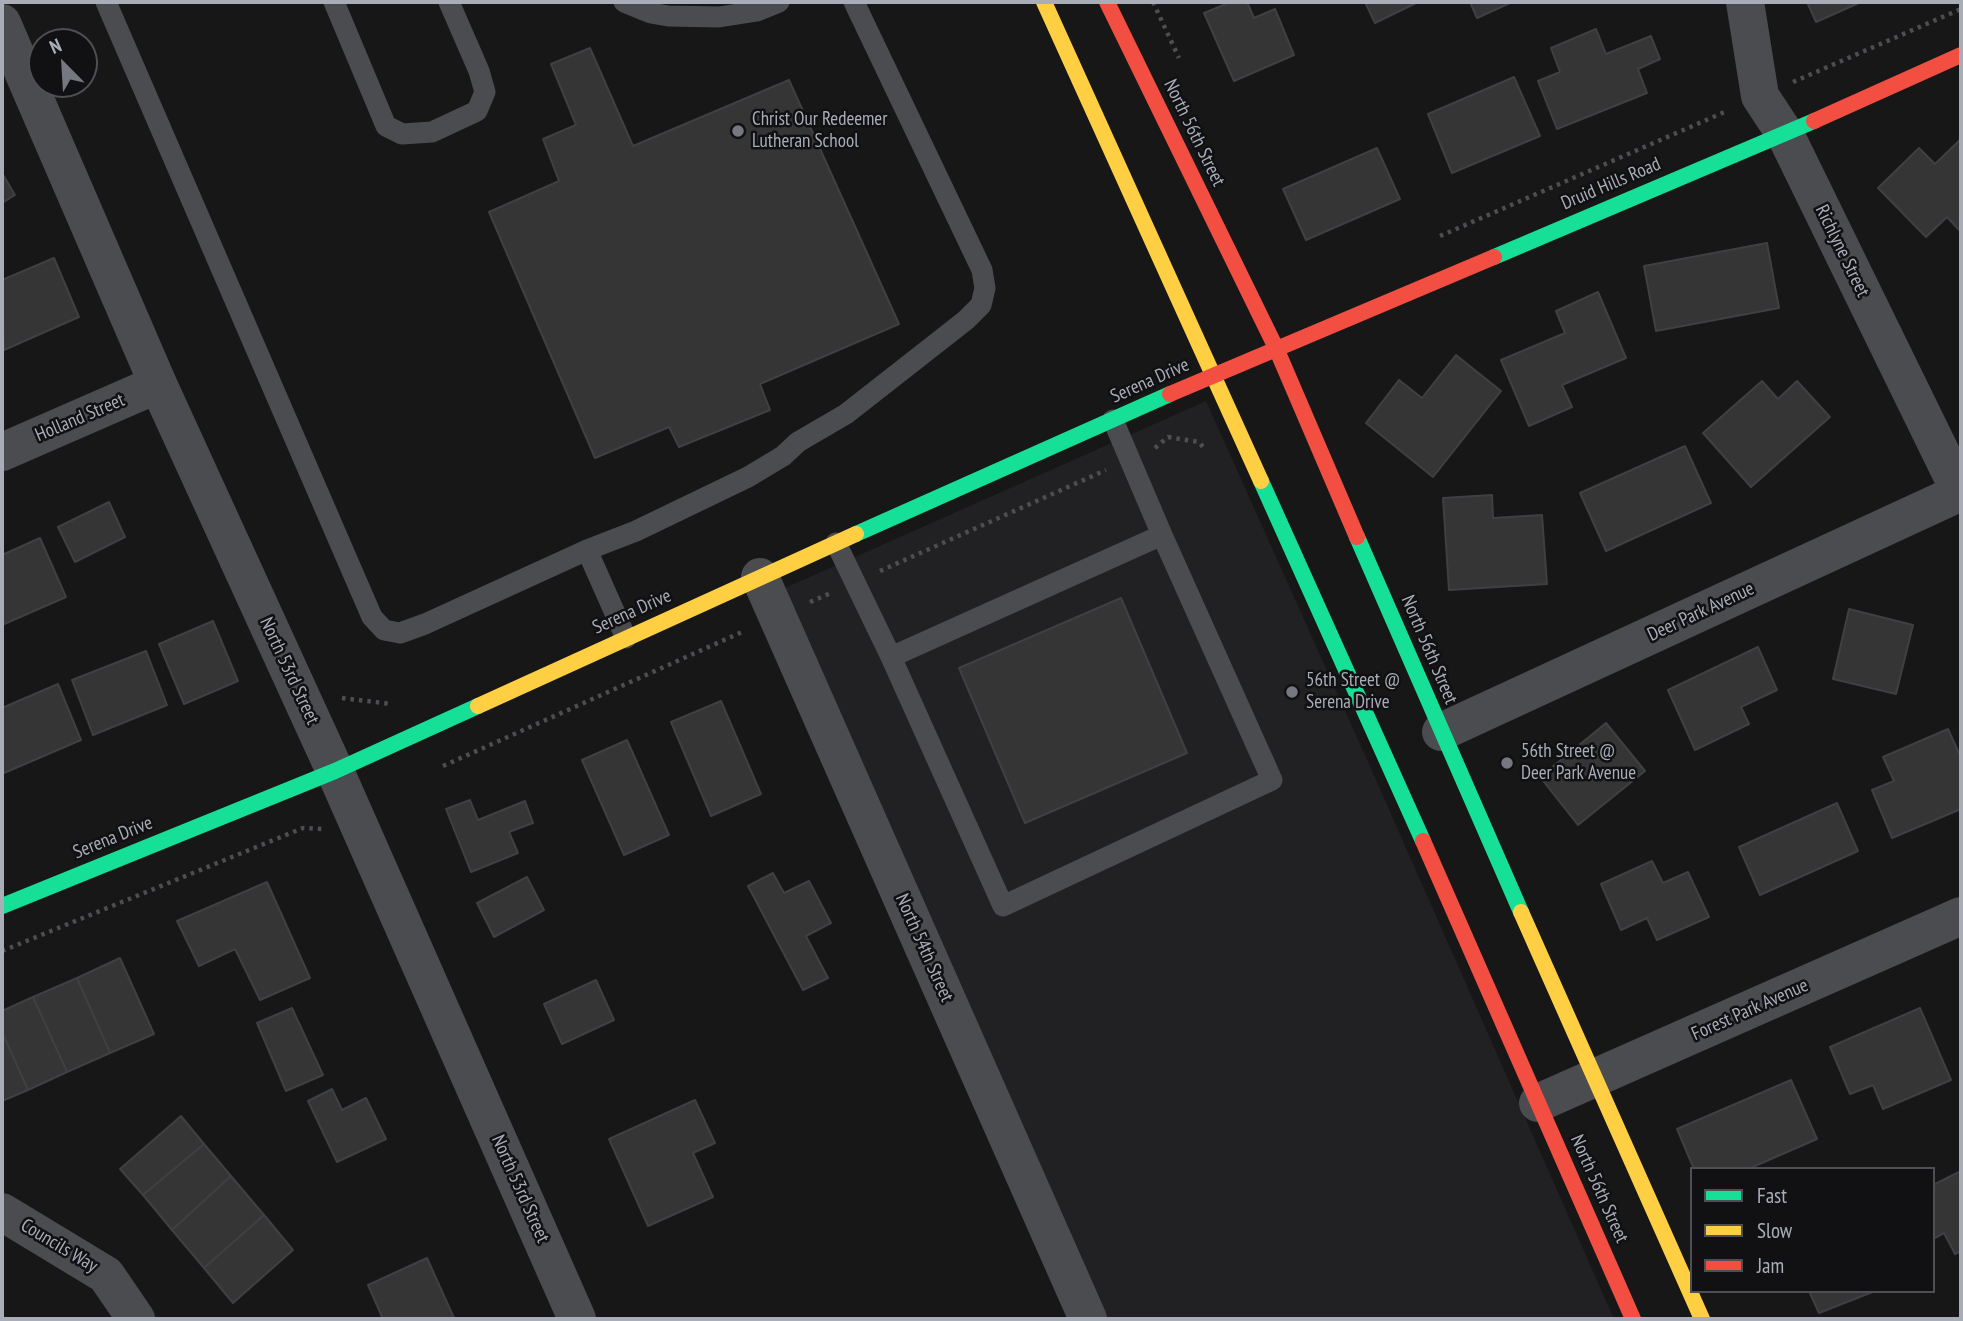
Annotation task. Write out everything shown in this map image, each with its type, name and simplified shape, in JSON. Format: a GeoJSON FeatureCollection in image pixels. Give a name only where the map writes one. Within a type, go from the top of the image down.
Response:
{"type":"FeatureCollection","features":[{"type":"Feature","properties":{"kind":"main road","name":"North 56th Street"},"geometry":{"type":"LineString","coordinates":[[1044,2],[1214,375],[1633,1319]]}},
{"type":"Feature","properties":{"kind":"main road","name":"North 56th Street"},"geometry":{"type":"LineString","coordinates":[[1107,2],[1276,348],[1441,732],[1690,1292]]}},
{"type":"Feature","properties":{"kind":"main road","name":"Druid Hills Road"},"geometry":{"type":"LineString","coordinates":[[1276,348],[1785,134],[1961,55]]}},
{"type":"Feature","properties":{"kind":"main road","name":"Serena Drive"},"geometry":{"type":"LineString","coordinates":[[2,906],[335,771],[835,543],[1276,348]]}},
{"type":"Feature","properties":{"kind":"main road","name":"North 56th Street"},"geometry":{"type":"LineString","coordinates":[[1690,1293],[1702,1319]]}},
{"type":"Feature","properties":{"kind":"street","name":"Richlyne Street"},"geometry":{"type":"LineString","coordinates":[[1745,2],[1760,96],[1785,134],[1961,493]]}},
{"type":"Feature","properties":{"kind":"street","name":"North 53rd Street"},"geometry":{"type":"LineString","coordinates":[[3,28],[158,384],[335,771],[577,1319]]}},
{"type":"Feature","properties":{"kind":"street","name":"Holland Street"},"geometry":{"type":"LineString","coordinates":[[2,452],[158,384]]}},
{"type":"Feature","properties":{"kind":"street","name":"Deer Park Avenue"},"geometry":{"type":"LineString","coordinates":[[1441,732],[1961,493]]}},
{"type":"Feature","properties":{"kind":"street","name":"North 54th Street"},"geometry":{"type":"LineString","coordinates":[[760,577],[1088,1319]]}},
{"type":"Feature","properties":{"kind":"street","name":"Forest Park Avenue"},"geometry":{"type":"LineString","coordinates":[[1538,1103],[1961,916]]}},
{"type":"Feature","properties":{"kind":"street","name":"Councils Way"},"geometry":{"type":"LineString","coordinates":[[2,1212],[106,1275],[136,1319]]}},
{"type":"Feature","properties":{"kind":"lane"},"geometry":{"type":"LineString","coordinates":[[106,2],[372,617],[384,630],[400,633],[636,531],[748,477],[783,456],[798,442],[846,414],[966,320],[981,305],[985,288],[982,270],[854,2]]}},
{"type":"Feature","properties":{"kind":"lane"},"geometry":{"type":"LineString","coordinates":[[334,2],[386,126],[402,134],[432,132],[477,111],[485,92],[479,71],[449,2]]}},
{"type":"Feature","properties":{"kind":"lane"},"geometry":{"type":"LineString","coordinates":[[624,2],[659,14],[719,17],[757,11],[779,2]]}},
{"type":"Feature","properties":{"kind":"lane"},"geometry":{"type":"LineString","coordinates":[[835,543],[891,657],[1003,906],[1272,780],[1113,420]]}},
{"type":"Feature","properties":{"kind":"lane"},"geometry":{"type":"LineString","coordinates":[[891,657],[1162,534]]}},
{"type":"Feature","properties":{"kind":"lane"},"geometry":{"type":"LineString","coordinates":[[587,550],[626,638]]}},
{"type":"Feature","properties":{"kind":"path"},"geometry":{"type":"LineString","coordinates":[[1153,2],[1181,64]]}},
{"type":"Feature","properties":{"kind":"path"},"geometry":{"type":"LineString","coordinates":[[1430,241],[1961,9]]}},
{"type":"Feature","properties":{"kind":"path"},"geometry":{"type":"LineString","coordinates":[[437,768],[742,632]]}},
{"type":"Feature","properties":{"kind":"path"},"geometry":{"type":"LineString","coordinates":[[2,951],[303,828],[324,830],[356,818]]}},
{"type":"Feature","properties":{"kind":"shaded area"},"geometry":{"type":"Polygon","coordinates":[[[1206,401],[1614,1319],[1107,1319],[785,588],[1206,401]]]}},
{"type":"Feature","properties":{"kind":"building"},"geometry":{"type":"Polygon","coordinates":[[[1231,2],[1247,2],[1254,18],[1275,9],[1294,55],[1234,81],[1204,13],[1231,2]]]}},
{"type":"Feature","properties":{"kind":"building"},"geometry":{"type":"Polygon","coordinates":[[[1365,2],[1418,2],[1375,23],[1365,2]]]}},
{"type":"Feature","properties":{"kind":"building"},"geometry":{"type":"Polygon","coordinates":[[[1470,2],[1512,2],[1477,18],[1470,2]]]}},
{"type":"Feature","properties":{"kind":"building"},"geometry":{"type":"Polygon","coordinates":[[[1807,2],[1861,2],[1816,22],[1807,2]]]}},
{"type":"Feature","properties":{"kind":"building"},"geometry":{"type":"Polygon","coordinates":[[[1596,29],[1606,54],[1651,36],[1660,59],[1638,69],[1647,93],[1557,129],[1538,81],[1560,72],[1551,48],[1596,29]]]}},
{"type":"Feature","properties":{"kind":"building"},"geometry":{"type":"Polygon","coordinates":[[[590,48],[633,146],[789,80],[899,324],[760,384],[770,410],[679,447],[669,427],[595,458],[489,212],[559,181],[543,139],[576,125],[551,64],[590,48]]]}},
{"type":"Feature","properties":{"kind":"building"},"geometry":{"type":"Polygon","coordinates":[[[1514,77],[1540,136],[1452,173],[1428,114],[1514,77]]]}},
{"type":"Feature","properties":{"kind":"building"},"geometry":{"type":"Polygon","coordinates":[[[1961,139],[1961,232],[1947,217],[1926,237],[1878,188],[1919,148],[1935,164],[1961,139]]]}},
{"type":"Feature","properties":{"kind":"building"},"geometry":{"type":"Polygon","coordinates":[[[1377,148],[1400,199],[1306,240],[1283,189],[1377,148]]]}},
{"type":"Feature","properties":{"kind":"building"},"geometry":{"type":"Polygon","coordinates":[[[2,173],[15,195],[2,203],[2,173]]]}},
{"type":"Feature","properties":{"kind":"building"},"geometry":{"type":"Polygon","coordinates":[[[1767,243],[1779,308],[1656,331],[1644,266],[1767,243]]]}},
{"type":"Feature","properties":{"kind":"building"},"geometry":{"type":"Polygon","coordinates":[[[54,258],[79,317],[4,350],[2,280],[54,258]]]}},
{"type":"Feature","properties":{"kind":"building"},"geometry":{"type":"Polygon","coordinates":[[[1598,292],[1626,358],[1562,385],[1572,407],[1529,426],[1501,360],[1565,333],[1556,311],[1598,292]]]}},
{"type":"Feature","properties":{"kind":"building"},"geometry":{"type":"Polygon","coordinates":[[[1456,355],[1501,391],[1433,477],[1366,423],[1399,380],[1422,398],[1456,355]]]}},
{"type":"Feature","properties":{"kind":"building"},"geometry":{"type":"Polygon","coordinates":[[[1762,381],[1778,399],[1797,381],[1830,417],[1751,487],[1703,433],[1762,381]]]}},
{"type":"Feature","properties":{"kind":"building"},"geometry":{"type":"Polygon","coordinates":[[[1685,446],[1711,503],[1606,551],[1580,493],[1685,446]]]}},
{"type":"Feature","properties":{"kind":"building"},"geometry":{"type":"Polygon","coordinates":[[[1492,495],[1493,518],[1542,515],[1547,584],[1449,590],[1443,498],[1492,495]]]}},
{"type":"Feature","properties":{"kind":"building"},"geometry":{"type":"Polygon","coordinates":[[[109,502],[125,537],[75,562],[58,527],[109,502]]]}},
{"type":"Feature","properties":{"kind":"building"},"geometry":{"type":"Polygon","coordinates":[[[40,538],[66,597],[2,625],[2,555],[40,538]]]}},
{"type":"Feature","properties":{"kind":"building"},"geometry":{"type":"Polygon","coordinates":[[[1121,598],[1187,753],[1025,823],[959,668],[1121,598]]]}},
{"type":"Feature","properties":{"kind":"building"},"geometry":{"type":"Polygon","coordinates":[[[1849,609],[1913,625],[1896,694],[1833,679],[1849,609]]]}},
{"type":"Feature","properties":{"kind":"building"},"geometry":{"type":"Polygon","coordinates":[[[213,621],[238,681],[184,704],[159,644],[213,621]]]}},
{"type":"Feature","properties":{"kind":"building"},"geometry":{"type":"Polygon","coordinates":[[[1758,647],[1777,690],[1741,707],[1749,724],[1695,750],[1668,690],[1758,647]]]}},
{"type":"Feature","properties":{"kind":"building"},"geometry":{"type":"Polygon","coordinates":[[[146,651],[167,705],[93,735],[72,680],[146,651]]]}},
{"type":"Feature","properties":{"kind":"building"},"geometry":{"type":"Polygon","coordinates":[[[58,684],[81,740],[4,773],[2,708],[58,684]]]}},
{"type":"Feature","properties":{"kind":"building"},"geometry":{"type":"Polygon","coordinates":[[[721,701],[761,794],[711,816],[671,722],[721,701]]]}},
{"type":"Feature","properties":{"kind":"building"},"geometry":{"type":"Polygon","coordinates":[[[1606,723],[1645,771],[1578,825],[1540,777],[1606,723]]]}},
{"type":"Feature","properties":{"kind":"building"},"geometry":{"type":"Polygon","coordinates":[[[1948,729],[1959,753],[1961,752],[1961,809],[1892,838],[1872,790],[1894,781],[1883,757],[1948,729]]]}},
{"type":"Feature","properties":{"kind":"building"},"geometry":{"type":"Polygon","coordinates":[[[627,740],[669,835],[624,855],[582,760],[627,740]]]}},
{"type":"Feature","properties":{"kind":"building"},"geometry":{"type":"Polygon","coordinates":[[[470,800],[478,820],[525,801],[533,823],[509,832],[518,853],[471,872],[446,809],[470,800]]]}},
{"type":"Feature","properties":{"kind":"building"},"geometry":{"type":"Polygon","coordinates":[[[1837,803],[1858,851],[1760,895],[1739,847],[1837,803]]]}},
{"type":"Feature","properties":{"kind":"building"},"geometry":{"type":"Polygon","coordinates":[[[1652,861],[1663,883],[1688,872],[1709,917],[1657,940],[1647,918],[1621,930],[1601,884],[1652,861]]]}},
{"type":"Feature","properties":{"kind":"building"},"geometry":{"type":"Polygon","coordinates":[[[773,873],[784,893],[809,881],[831,923],[806,936],[828,978],[803,990],[748,886],[773,873]]]}},
{"type":"Feature","properties":{"kind":"building"},"geometry":{"type":"Polygon","coordinates":[[[527,877],[544,910],[494,937],[477,903],[527,877]]]}},
{"type":"Feature","properties":{"kind":"building"},"geometry":{"type":"Polygon","coordinates":[[[267,882],[310,978],[260,1000],[235,949],[199,966],[177,921],[267,882]]]}},
{"type":"Feature","properties":{"kind":"building"},"geometry":{"type":"Polygon","coordinates":[[[120,958],[154,1034],[110,1053],[77,978],[120,958]]]}},
{"type":"Feature","properties":{"kind":"building"},"geometry":{"type":"Polygon","coordinates":[[[77,978],[110,1053],[67,1072],[33,997],[77,978]]]}},
{"type":"Feature","properties":{"kind":"building"},"geometry":{"type":"Polygon","coordinates":[[[596,980],[614,1020],[562,1044],[544,1004],[596,980]]]}},
{"type":"Feature","properties":{"kind":"building"},"geometry":{"type":"Polygon","coordinates":[[[33,997],[67,1072],[28,1090],[2,1032],[2,1011],[33,997]]]}},
{"type":"Feature","properties":{"kind":"building"},"geometry":{"type":"Polygon","coordinates":[[[292,1008],[323,1075],[286,1091],[257,1023],[292,1008]]]}},
{"type":"Feature","properties":{"kind":"building"},"geometry":{"type":"Polygon","coordinates":[[[1920,1008],[1951,1080],[1883,1109],[1873,1085],[1850,1094],[1830,1047],[1920,1008]]]}},
{"type":"Feature","properties":{"kind":"building"},"geometry":{"type":"Polygon","coordinates":[[[2,1032],[28,1090],[2,1101],[2,1032]]]}},
{"type":"Feature","properties":{"kind":"building"},"geometry":{"type":"Polygon","coordinates":[[[1791,1080],[1817,1139],[1753,1167],[1693,1167],[1677,1129],[1791,1080]]]}},
{"type":"Feature","properties":{"kind":"building"},"geometry":{"type":"Polygon","coordinates":[[[332,1089],[342,1110],[366,1098],[386,1139],[337,1162],[308,1101],[332,1089]]]}},
{"type":"Feature","properties":{"kind":"building"},"geometry":{"type":"Polygon","coordinates":[[[695,1100],[715,1143],[693,1153],[713,1197],[648,1226],[609,1139],[695,1100]]]}},
{"type":"Feature","properties":{"kind":"building"},"geometry":{"type":"Polygon","coordinates":[[[181,1116],[204,1144],[143,1195],[120,1169],[181,1116]]]}},
{"type":"Feature","properties":{"kind":"building"},"geometry":{"type":"Polygon","coordinates":[[[204,1144],[231,1176],[172,1230],[143,1195],[204,1144]]]}},
{"type":"Feature","properties":{"kind":"building"},"geometry":{"type":"Polygon","coordinates":[[[1961,1171],[1961,1251],[1955,1254],[1944,1233],[1935,1238],[1935,1184],[1961,1171]]]}},
{"type":"Feature","properties":{"kind":"building"},"geometry":{"type":"Polygon","coordinates":[[[231,1176],[264,1215],[204,1268],[172,1230],[231,1176]]]}},
{"type":"Feature","properties":{"kind":"building"},"geometry":{"type":"Polygon","coordinates":[[[264,1215],[293,1250],[233,1303],[204,1268],[264,1215]]]}},
{"type":"Feature","properties":{"kind":"building"},"geometry":{"type":"Polygon","coordinates":[[[427,1258],[454,1318],[383,1319],[368,1285],[427,1258]]]}},
{"type":"Feature","properties":{"kind":"building"},"geometry":{"type":"Polygon","coordinates":[[[1810,1293],[1870,1293],[1819,1313],[1810,1293]]]}},
{"type":"Feature","properties":{"kind":"traffic: fast"},"geometry":{"type":"LineString","coordinates":[[1494,257],[1814,121]]}},
{"type":"Feature","properties":{"kind":"traffic: fast"},"geometry":{"type":"LineString","coordinates":[[856,534],[1170,394]]}},
{"type":"Feature","properties":{"kind":"traffic: fast"},"geometry":{"type":"LineString","coordinates":[[1261,481],[1423,841]]}},
{"type":"Feature","properties":{"kind":"traffic: fast"},"geometry":{"type":"LineString","coordinates":[[1357,537],[1521,912]]}},
{"type":"Feature","properties":{"kind":"traffic: fast"},"geometry":{"type":"LineString","coordinates":[[2,906],[335,771],[478,706]]}},
{"type":"Feature","properties":{"kind":"traffic: slow"},"geometry":{"type":"LineString","coordinates":[[1044,2],[1261,481]]}},
{"type":"Feature","properties":{"kind":"traffic: slow"},"geometry":{"type":"LineString","coordinates":[[478,706],[856,534]]}},
{"type":"Feature","properties":{"kind":"traffic: slow"},"geometry":{"type":"LineString","coordinates":[[1521,912],[1690,1292]]}},
{"type":"Feature","properties":{"kind":"traffic: slow"},"geometry":{"type":"LineString","coordinates":[[1690,1293],[1702,1319]]}},
{"type":"Feature","properties":{"kind":"traffic: jam"},"geometry":{"type":"LineString","coordinates":[[1107,2],[1276,348],[1357,537]]}},
{"type":"Feature","properties":{"kind":"traffic: jam"},"geometry":{"type":"LineString","coordinates":[[1814,121],[1961,55]]}},
{"type":"Feature","properties":{"kind":"traffic: jam"},"geometry":{"type":"LineString","coordinates":[[1170,394],[1494,257]]}},
{"type":"Feature","properties":{"kind":"traffic: jam"},"geometry":{"type":"LineString","coordinates":[[1423,841],[1633,1319]]}},
{"type":"Feature","properties":{"kind":"place","name":"Christ Our Redeemer Lutheran School"},"geometry":{"type":"Point","coordinates":[738,131]}},
{"type":"Feature","properties":{"kind":"place","name":"56th Street @ Serena Drive"},"geometry":{"type":"Point","coordinates":[1292,692]}},
{"type":"Feature","properties":{"kind":"place","name":"56th Street @ Deer Park Avenue"},"geometry":{"type":"Point","coordinates":[1507,763]}}]}
